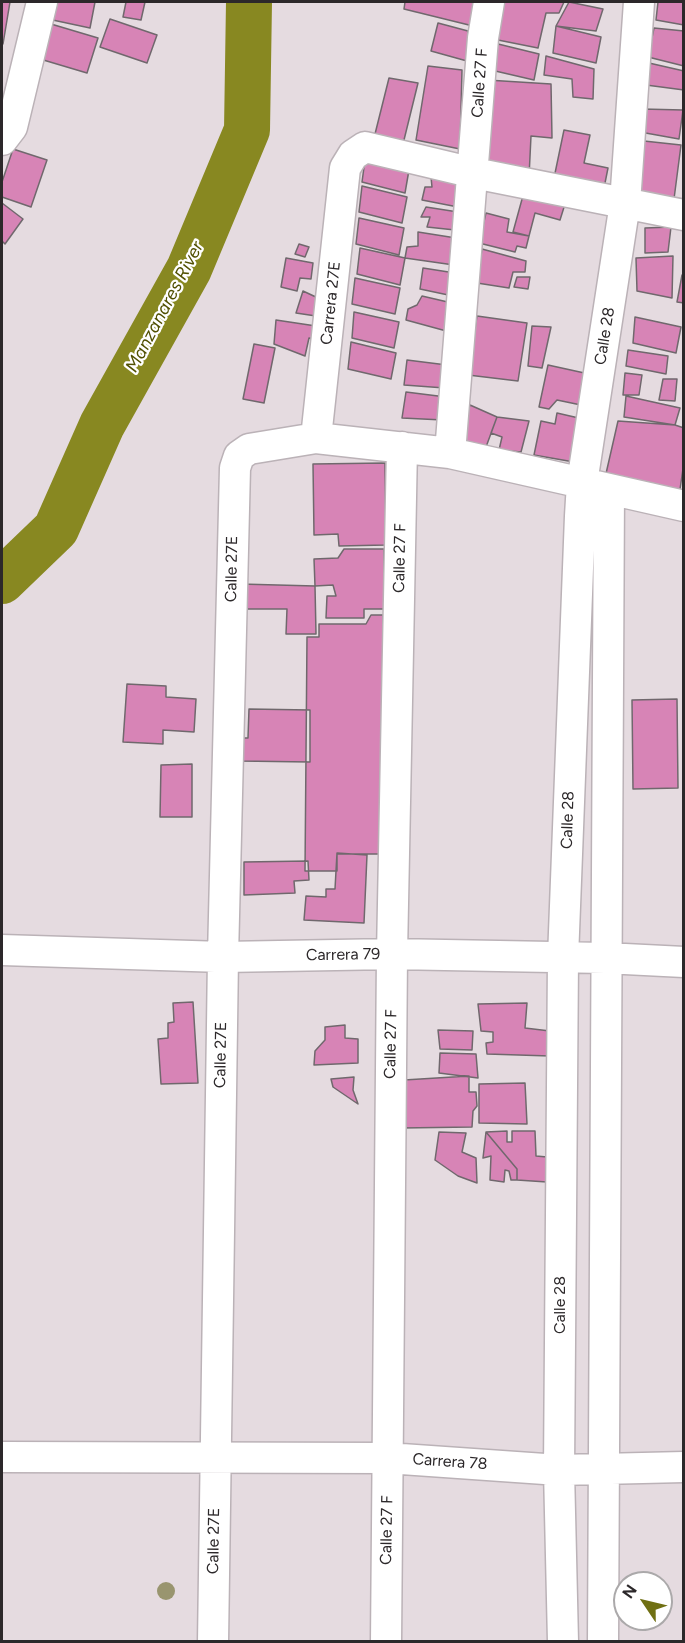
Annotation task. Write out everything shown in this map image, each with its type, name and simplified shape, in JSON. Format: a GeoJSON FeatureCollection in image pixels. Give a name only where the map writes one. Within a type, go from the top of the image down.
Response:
{"type":"FeatureCollection","features":[{"type":"Feature","properties":{"kind":"street"},"geometry":{"type":"LineString","coordinates":[[7,133],[42,2]]}},
{"type":"Feature","properties":{"kind":"street","name":"Calle 27 F"},"geometry":{"type":"LineString","coordinates":[[450,453],[483,38],[489,2]]}},
{"type":"Feature","properties":{"kind":"street","name":"Calle 28"},"geometry":{"type":"LineString","coordinates":[[563,1641],[559,1470],[563,958],[596,486],[625,203],[639,2]]}},
{"type":"Feature","properties":{"kind":"street","name":"Carrera 27E"},"geometry":{"type":"LineString","coordinates":[[316,438],[345,168],[353,155],[365,147],[474,173]]}},
{"type":"Feature","properties":{"kind":"street"},"geometry":{"type":"LineString","coordinates":[[474,173],[684,214]]}},
{"type":"Feature","properties":{"kind":"street"},"geometry":{"type":"LineString","coordinates":[[316,438],[450,453],[684,506]]}},
{"type":"Feature","properties":{"kind":"street","name":"Calle 27E"},"geometry":{"type":"LineString","coordinates":[[213,1641],[223,957],[235,468],[239,456],[249,449],[316,438]]}},
{"type":"Feature","properties":{"kind":"street","name":"Calle 27 F"},"geometry":{"type":"LineString","coordinates":[[386,1641],[392,954],[402,447]]}},
{"type":"Feature","properties":{"kind":"street","name":"Calle 28"},"geometry":{"type":"LineString","coordinates":[[596,486],[605,958],[603,1641]]}},
{"type":"Feature","properties":{"kind":"street","name":"Carrera 79"},"geometry":{"type":"LineString","coordinates":[[2,950],[223,957],[392,954],[605,958],[684,962]]}},
{"type":"Feature","properties":{"kind":"street","name":"Carrera 78"},"geometry":{"type":"LineString","coordinates":[[2,1457],[387,1458],[559,1470],[684,1467]]}},
{"type":"Feature","properties":{"kind":"building"},"geometry":{"type":"Polygon","coordinates":[[[2,2],[10,2],[3,44],[2,43],[2,2]]]}},
{"type":"Feature","properties":{"kind":"building"},"geometry":{"type":"Polygon","coordinates":[[[52,2],[95,2],[90,28],[48,19],[52,2]]]}},
{"type":"Feature","properties":{"kind":"building"},"geometry":{"type":"Polygon","coordinates":[[[126,2],[145,2],[141,20],[123,17],[126,2]]]}},
{"type":"Feature","properties":{"kind":"building"},"geometry":{"type":"Polygon","coordinates":[[[405,2],[478,2],[473,26],[404,9],[405,2]]]}},
{"type":"Feature","properties":{"kind":"building"},"geometry":{"type":"Polygon","coordinates":[[[495,2],[564,2],[559,13],[546,13],[538,48],[488,38],[495,2]]]}},
{"type":"Feature","properties":{"kind":"building"},"geometry":{"type":"Polygon","coordinates":[[[569,2],[603,9],[596,31],[556,26],[569,2]]]}},
{"type":"Feature","properties":{"kind":"building"},"geometry":{"type":"Polygon","coordinates":[[[658,2],[684,2],[684,25],[656,20],[658,2]]]}},
{"type":"Feature","properties":{"kind":"building"},"geometry":{"type":"Polygon","coordinates":[[[110,19],[157,35],[147,63],[100,47],[110,19]]]}},
{"type":"Feature","properties":{"kind":"building"},"geometry":{"type":"Polygon","coordinates":[[[438,23],[468,31],[467,61],[431,51],[438,23]]]}},
{"type":"Feature","properties":{"kind":"building"},"geometry":{"type":"Polygon","coordinates":[[[51,24],[98,38],[87,73],[40,59],[51,24]]]}},
{"type":"Feature","properties":{"kind":"building"},"geometry":{"type":"Polygon","coordinates":[[[556,26],[601,37],[596,63],[553,53],[556,26]]]}},
{"type":"Feature","properties":{"kind":"building"},"geometry":{"type":"Polygon","coordinates":[[[654,28],[684,31],[684,66],[648,57],[654,28]]]}},
{"type":"Feature","properties":{"kind":"building"},"geometry":{"type":"Polygon","coordinates":[[[494,43],[539,54],[534,80],[491,70],[494,43]]]}},
{"type":"Feature","properties":{"kind":"building"},"geometry":{"type":"Polygon","coordinates":[[[546,56],[594,69],[593,99],[573,97],[572,79],[544,75],[546,56]]]}},
{"type":"Feature","properties":{"kind":"building"},"geometry":{"type":"Polygon","coordinates":[[[649,63],[684,71],[684,90],[646,85],[649,63]]]}},
{"type":"Feature","properties":{"kind":"building"},"geometry":{"type":"Polygon","coordinates":[[[428,66],[462,70],[460,149],[416,140],[428,66]]]}},
{"type":"Feature","properties":{"kind":"building"},"geometry":{"type":"Polygon","coordinates":[[[389,78],[418,83],[403,144],[374,138],[389,78]]]}},
{"type":"Feature","properties":{"kind":"building"},"geometry":{"type":"Polygon","coordinates":[[[487,80],[551,84],[552,138],[531,136],[529,177],[479,166],[487,80]]]}},
{"type":"Feature","properties":{"kind":"building"},"geometry":{"type":"Polygon","coordinates":[[[642,109],[683,110],[679,139],[640,132],[642,109]]]}},
{"type":"Feature","properties":{"kind":"building"},"geometry":{"type":"Polygon","coordinates":[[[564,130],[590,135],[584,163],[608,168],[604,188],[554,178],[564,130]]]}},
{"type":"Feature","properties":{"kind":"building"},"geometry":{"type":"Polygon","coordinates":[[[644,141],[681,145],[674,199],[638,195],[644,141]]]}},
{"type":"Feature","properties":{"kind":"building"},"geometry":{"type":"Polygon","coordinates":[[[13,149],[47,160],[31,207],[2,197],[2,182],[13,149]]]}},
{"type":"Feature","properties":{"kind":"building"},"geometry":{"type":"Polygon","coordinates":[[[365,160],[409,170],[405,193],[362,182],[365,160]]]}},
{"type":"Feature","properties":{"kind":"building"},"geometry":{"type":"Polygon","coordinates":[[[431,177],[460,181],[458,207],[422,200],[425,187],[432,187],[431,177]]]}},
{"type":"Feature","properties":{"kind":"building"},"geometry":{"type":"Polygon","coordinates":[[[362,186],[407,197],[402,223],[359,212],[362,186]]]}},
{"type":"Feature","properties":{"kind":"building"},"geometry":{"type":"Polygon","coordinates":[[[524,192],[565,204],[560,220],[535,213],[529,236],[513,232],[524,192]]]}},
{"type":"Feature","properties":{"kind":"building"},"geometry":{"type":"Polygon","coordinates":[[[2,203],[23,219],[5,244],[2,241],[2,203]]]}},
{"type":"Feature","properties":{"kind":"building"},"geometry":{"type":"Polygon","coordinates":[[[426,207],[458,212],[455,230],[427,227],[430,217],[421,217],[426,207]]]}},
{"type":"Feature","properties":{"kind":"building"},"geometry":{"type":"Polygon","coordinates":[[[486,213],[509,219],[507,232],[529,236],[526,248],[517,246],[515,252],[479,243],[486,213]]]}},
{"type":"Feature","properties":{"kind":"building"},"geometry":{"type":"Polygon","coordinates":[[[359,218],[404,228],[399,255],[356,244],[359,218]]]}},
{"type":"Feature","properties":{"kind":"building"},"geometry":{"type":"Polygon","coordinates":[[[671,227],[668,252],[645,253],[645,228],[671,227]]]}},
{"type":"Feature","properties":{"kind":"building"},"geometry":{"type":"Polygon","coordinates":[[[418,232],[456,238],[454,265],[405,258],[407,247],[418,246],[418,232]]]}},
{"type":"Feature","properties":{"kind":"building"},"geometry":{"type":"Polygon","coordinates":[[[299,244],[309,247],[305,257],[295,254],[299,244]]]}},
{"type":"Feature","properties":{"kind":"building"},"geometry":{"type":"Polygon","coordinates":[[[360,248],[405,258],[400,285],[357,274],[360,248]]]}},
{"type":"Feature","properties":{"kind":"building"},"geometry":{"type":"Polygon","coordinates":[[[482,249],[526,261],[525,272],[513,272],[509,288],[477,283],[482,249]]]}},
{"type":"Feature","properties":{"kind":"building"},"geometry":{"type":"Polygon","coordinates":[[[673,256],[672,298],[637,291],[636,258],[673,256]]]}},
{"type":"Feature","properties":{"kind":"building"},"geometry":{"type":"Polygon","coordinates":[[[286,258],[313,263],[311,279],[300,278],[297,291],[281,287],[286,258]]]}},
{"type":"Feature","properties":{"kind":"building"},"geometry":{"type":"Polygon","coordinates":[[[423,268],[455,273],[453,296],[420,289],[423,268]]]}},
{"type":"Feature","properties":{"kind":"building"},"geometry":{"type":"Polygon","coordinates":[[[682,275],[684,275],[684,303],[677,302],[682,275]]]}},
{"type":"Feature","properties":{"kind":"building"},"geometry":{"type":"Polygon","coordinates":[[[517,277],[530,277],[528,289],[514,287],[517,277]]]}},
{"type":"Feature","properties":{"kind":"building"},"geometry":{"type":"Polygon","coordinates":[[[355,278],[400,288],[395,314],[352,304],[355,278]]]}},
{"type":"Feature","properties":{"kind":"building"},"geometry":{"type":"Polygon","coordinates":[[[303,291],[318,298],[316,316],[296,313],[303,291]]]}},
{"type":"Feature","properties":{"kind":"building"},"geometry":{"type":"Polygon","coordinates":[[[422,296],[452,303],[450,332],[406,320],[408,309],[417,305],[422,296]]]}},
{"type":"Feature","properties":{"kind":"building"},"geometry":{"type":"Polygon","coordinates":[[[354,312],[399,322],[394,348],[352,338],[354,312]]]}},
{"type":"Feature","properties":{"kind":"building"},"geometry":{"type":"Polygon","coordinates":[[[477,316],[527,323],[518,381],[468,375],[477,316]]]}},
{"type":"Feature","properties":{"kind":"building"},"geometry":{"type":"Polygon","coordinates":[[[635,317],[681,327],[676,353],[633,343],[635,317]]]}},
{"type":"Feature","properties":{"kind":"building"},"geometry":{"type":"Polygon","coordinates":[[[276,320],[316,326],[314,339],[309,338],[305,356],[274,344],[276,320]]]}},
{"type":"Feature","properties":{"kind":"building"},"geometry":{"type":"Polygon","coordinates":[[[532,326],[551,327],[542,368],[528,366],[532,326]]]}},
{"type":"Feature","properties":{"kind":"building"},"geometry":{"type":"Polygon","coordinates":[[[351,342],[396,353],[391,379],[348,369],[351,342]]]}},
{"type":"Feature","properties":{"kind":"building"},"geometry":{"type":"Polygon","coordinates":[[[254,344],[275,348],[264,403],[243,399],[254,344]]]}},
{"type":"Feature","properties":{"kind":"building"},"geometry":{"type":"Polygon","coordinates":[[[628,350],[668,356],[666,374],[626,366],[628,350]]]}},
{"type":"Feature","properties":{"kind":"building"},"geometry":{"type":"Polygon","coordinates":[[[407,360],[447,365],[445,388],[404,385],[407,360]]]}},
{"type":"Feature","properties":{"kind":"building"},"geometry":{"type":"Polygon","coordinates":[[[548,365],[589,374],[581,405],[557,400],[549,409],[539,407],[548,365]]]}},
{"type":"Feature","properties":{"kind":"building"},"geometry":{"type":"Polygon","coordinates":[[[625,373],[642,375],[639,395],[623,395],[625,373]]]}},
{"type":"Feature","properties":{"kind":"building"},"geometry":{"type":"Polygon","coordinates":[[[663,379],[677,379],[675,401],[659,400],[663,379]]]}},
{"type":"Feature","properties":{"kind":"building"},"geometry":{"type":"Polygon","coordinates":[[[406,392],[446,397],[443,420],[402,418],[406,392]]]}},
{"type":"Feature","properties":{"kind":"building"},"geometry":{"type":"Polygon","coordinates":[[[626,396],[680,408],[675,425],[624,417],[626,396]]]}},
{"type":"Feature","properties":{"kind":"building"},"geometry":{"type":"Polygon","coordinates":[[[470,405],[497,417],[486,447],[458,440],[470,405]]]}},
{"type":"Feature","properties":{"kind":"building"},"geometry":{"type":"Polygon","coordinates":[[[557,413],[583,419],[574,462],[534,455],[541,421],[555,424],[557,413]]]}},
{"type":"Feature","properties":{"kind":"building"},"geometry":{"type":"Polygon","coordinates":[[[497,417],[529,421],[521,452],[499,450],[502,437],[491,433],[497,417]]]}},
{"type":"Feature","properties":{"kind":"building"},"geometry":{"type":"Polygon","coordinates":[[[618,421],[675,425],[684,428],[684,462],[679,496],[605,478],[618,421]]]}},
{"type":"Feature","properties":{"kind":"building"},"geometry":{"type":"Polygon","coordinates":[[[385,463],[386,545],[339,546],[338,534],[314,535],[313,464],[385,463]]]}},
{"type":"Feature","properties":{"kind":"building"},"geometry":{"type":"Polygon","coordinates":[[[344,549],[384,549],[384,609],[364,609],[364,618],[326,618],[327,596],[336,596],[333,585],[315,586],[314,559],[338,558],[344,549]]]}},
{"type":"Feature","properties":{"kind":"building"},"geometry":{"type":"Polygon","coordinates":[[[240,584],[315,586],[316,634],[286,634],[287,609],[240,609],[240,584]]]}},
{"type":"Feature","properties":{"kind":"building"},"geometry":{"type":"Polygon","coordinates":[[[371,615],[383,615],[381,854],[337,854],[337,871],[305,871],[307,637],[319,637],[319,624],[366,624],[371,615]]]}},
{"type":"Feature","properties":{"kind":"building"},"geometry":{"type":"Polygon","coordinates":[[[127,684],[166,686],[166,697],[196,699],[194,732],[163,730],[163,744],[123,742],[127,684]]]}},
{"type":"Feature","properties":{"kind":"building"},"geometry":{"type":"Polygon","coordinates":[[[677,699],[678,788],[633,789],[632,700],[677,699]]]}},
{"type":"Feature","properties":{"kind":"building"},"geometry":{"type":"Polygon","coordinates":[[[249,709],[310,710],[310,762],[239,761],[239,738],[248,738],[249,709]]]}},
{"type":"Feature","properties":{"kind":"building"},"geometry":{"type":"Polygon","coordinates":[[[192,764],[192,817],[160,817],[161,765],[192,764]]]}},
{"type":"Feature","properties":{"kind":"building"},"geometry":{"type":"Polygon","coordinates":[[[337,853],[367,855],[364,923],[304,920],[306,896],[326,897],[326,889],[335,889],[337,853]]]}},
{"type":"Feature","properties":{"kind":"building"},"geometry":{"type":"Polygon","coordinates":[[[308,861],[309,880],[294,881],[295,893],[244,895],[244,862],[308,861]]]}},
{"type":"Feature","properties":{"kind":"building"},"geometry":{"type":"Polygon","coordinates":[[[193,1002],[198,1083],[161,1084],[158,1039],[168,1038],[168,1023],[174,1022],[173,1003],[193,1002]]]}},
{"type":"Feature","properties":{"kind":"building"},"geometry":{"type":"Polygon","coordinates":[[[527,1003],[525,1028],[550,1031],[550,1056],[487,1054],[486,1043],[493,1042],[493,1032],[481,1031],[478,1004],[527,1003]]]}},
{"type":"Feature","properties":{"kind":"building"},"geometry":{"type":"Polygon","coordinates":[[[345,1025],[345,1038],[358,1039],[358,1063],[314,1065],[315,1051],[325,1040],[325,1027],[345,1025]]]}},
{"type":"Feature","properties":{"kind":"building"},"geometry":{"type":"Polygon","coordinates":[[[438,1030],[473,1031],[472,1050],[440,1049],[438,1030]]]}},
{"type":"Feature","properties":{"kind":"building"},"geometry":{"type":"Polygon","coordinates":[[[440,1053],[476,1054],[478,1078],[439,1073],[440,1053]]]}},
{"type":"Feature","properties":{"kind":"building"},"geometry":{"type":"Polygon","coordinates":[[[469,1076],[469,1092],[476,1092],[477,1106],[473,1111],[472,1127],[401,1128],[404,1080],[469,1076]]]}},
{"type":"Feature","properties":{"kind":"building"},"geometry":{"type":"Polygon","coordinates":[[[354,1077],[353,1090],[358,1104],[333,1087],[331,1079],[354,1077]]]}},
{"type":"Feature","properties":{"kind":"building"},"geometry":{"type":"Polygon","coordinates":[[[525,1083],[527,1124],[479,1123],[479,1084],[525,1083]]]}},
{"type":"Feature","properties":{"kind":"building"},"geometry":{"type":"Polygon","coordinates":[[[507,1131],[507,1142],[512,1142],[512,1131],[535,1131],[536,1156],[547,1157],[547,1182],[517,1180],[517,1169],[486,1132],[507,1131]]]}},
{"type":"Feature","properties":{"kind":"building"},"geometry":{"type":"Polygon","coordinates":[[[439,1132],[466,1133],[462,1152],[476,1158],[477,1183],[458,1176],[435,1160],[439,1132]]]}},
{"type":"Feature","properties":{"kind":"building"},"geometry":{"type":"Polygon","coordinates":[[[486,1132],[517,1169],[517,1180],[511,1180],[509,1171],[505,1170],[504,1182],[490,1180],[491,1156],[483,1158],[486,1132]]]}},
{"type":"Feature","properties":{"kind":"waterway","name":"Manzanares River"},"geometry":{"type":"LineString","coordinates":[[2,581],[56,529],[102,425],[189,269],[247,130],[249,2]]}}]}
